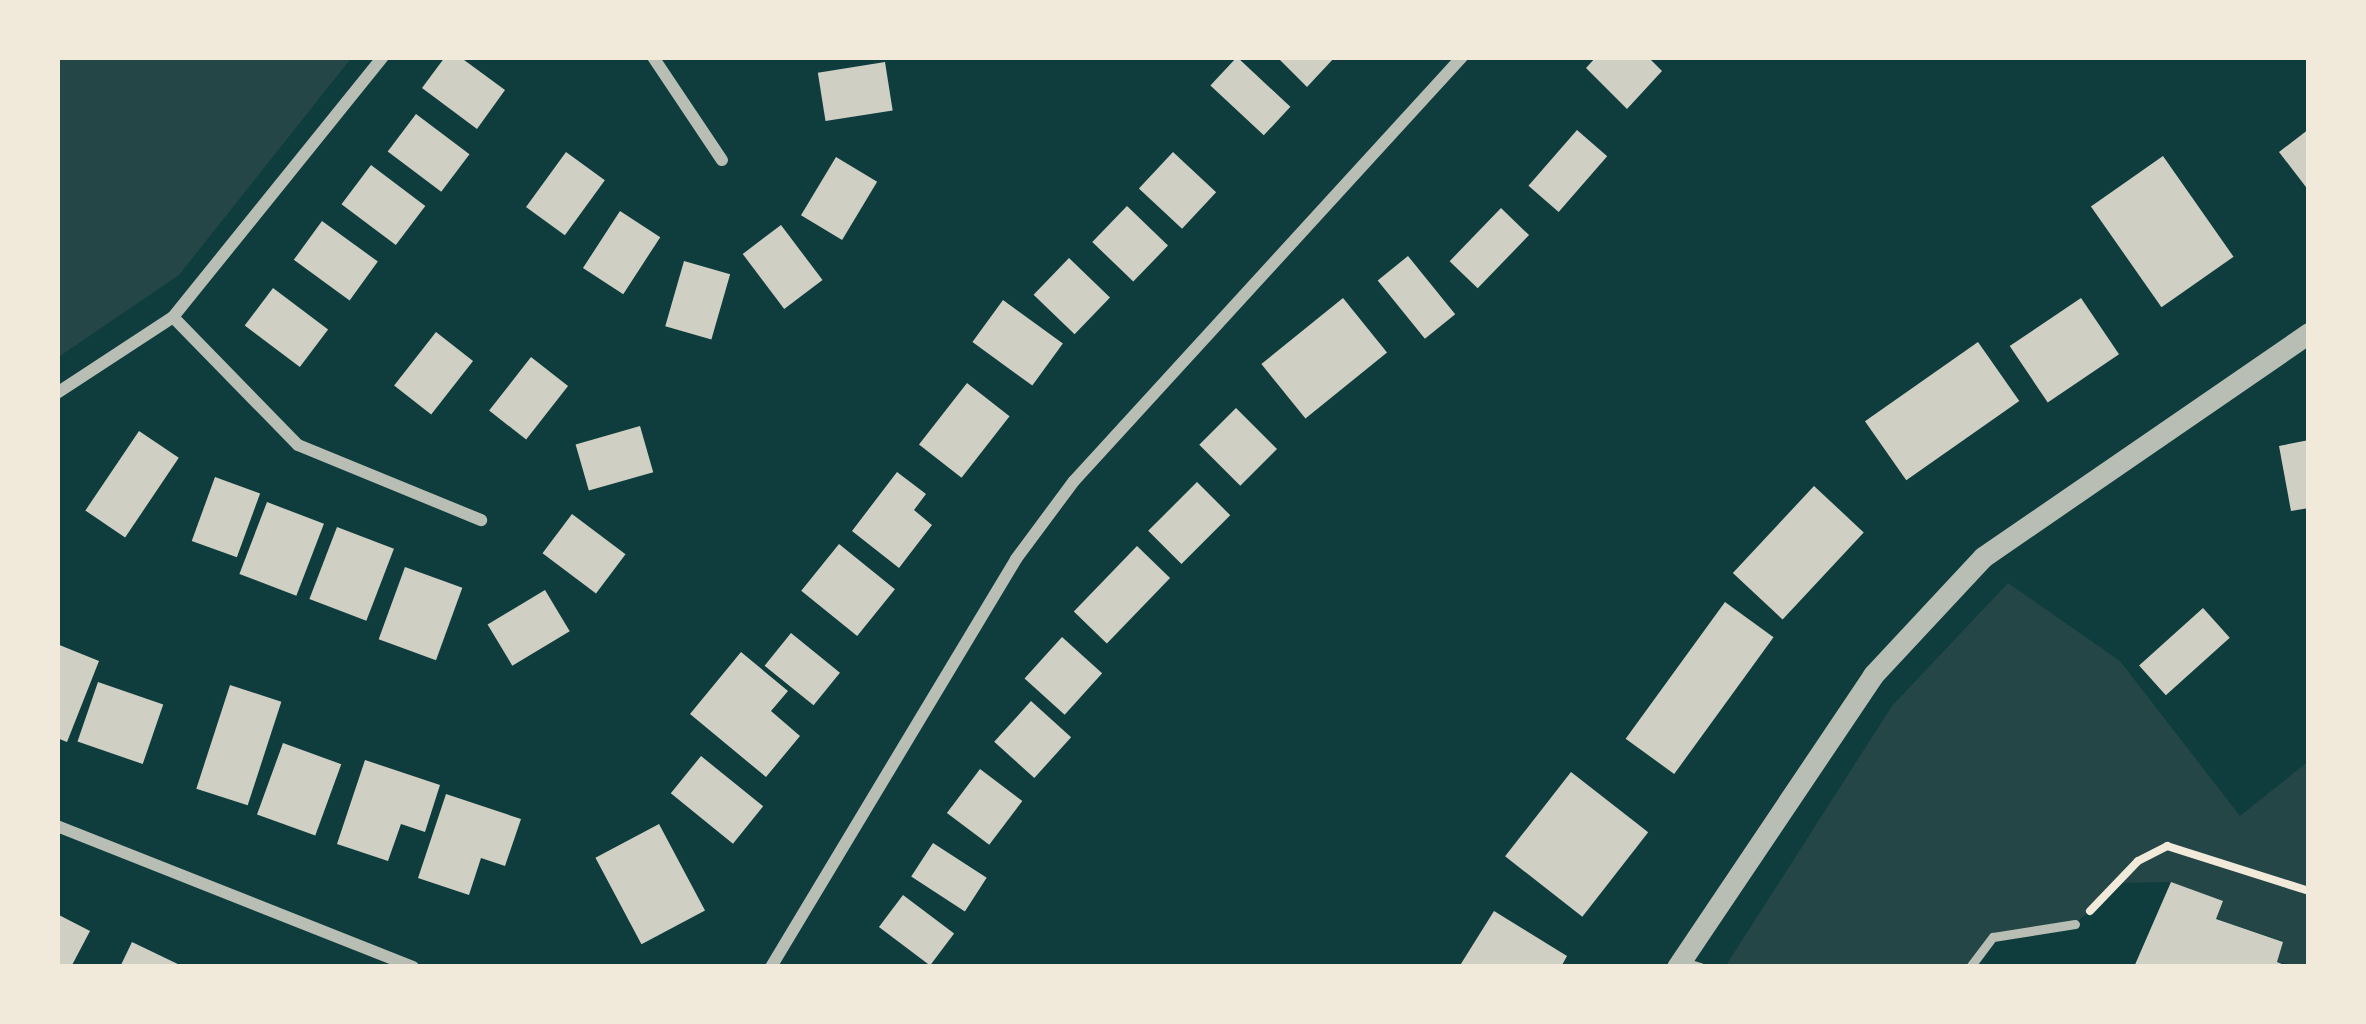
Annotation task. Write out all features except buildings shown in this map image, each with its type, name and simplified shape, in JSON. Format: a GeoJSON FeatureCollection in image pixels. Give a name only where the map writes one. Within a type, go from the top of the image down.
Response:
{"type":"FeatureCollection","features":[{"type":"Feature","properties":{"kind":"street"},"geometry":{"type":"LineString","coordinates":[[57,393],[173,317],[382,57]]}},
{"type":"Feature","properties":{"kind":"street"},"geometry":{"type":"LineString","coordinates":[[653,57],[722,160]]}},
{"type":"Feature","properties":{"kind":"street"},"geometry":{"type":"LineString","coordinates":[[771,967],[1051,512],[1462,57]]}},
{"type":"Feature","properties":{"kind":"street"},"geometry":{"type":"LineString","coordinates":[[173,317],[298,445],[481,520]]}},
{"type":"Feature","properties":{"kind":"street"},"geometry":{"type":"LineString","coordinates":[[1686,965],[1873,674],[1969,571],[2309,333]]}},
{"type":"Feature","properties":{"kind":"street"},"geometry":{"type":"LineString","coordinates":[[57,826],[413,967]]}},
{"type":"Feature","properties":{"kind":"lane"},"geometry":{"type":"LineString","coordinates":[[1970,967],[1993,937],[2075,924]]}},
{"type":"Feature","properties":{"kind":"path"},"geometry":{"type":"LineString","coordinates":[[2075,924],[2138,861],[2167,846],[2309,890]]}},
{"type":"Feature","properties":{"kind":"shaded area"},"geometry":{"type":"Polygon","coordinates":[[[57,57],[352,57],[179,275],[57,358],[57,57]]]}},
{"type":"Feature","properties":{"kind":"shaded area"},"geometry":{"type":"Polygon","coordinates":[[[2008,583],[2120,661],[2240,816],[2309,761],[2309,967],[2277,962],[2282,941],[2216,919],[2222,901],[2170,882],[2120,883],[2075,924],[1993,937],[1970,967],[1725,967],[1892,706],[2008,583]]]}}]}
